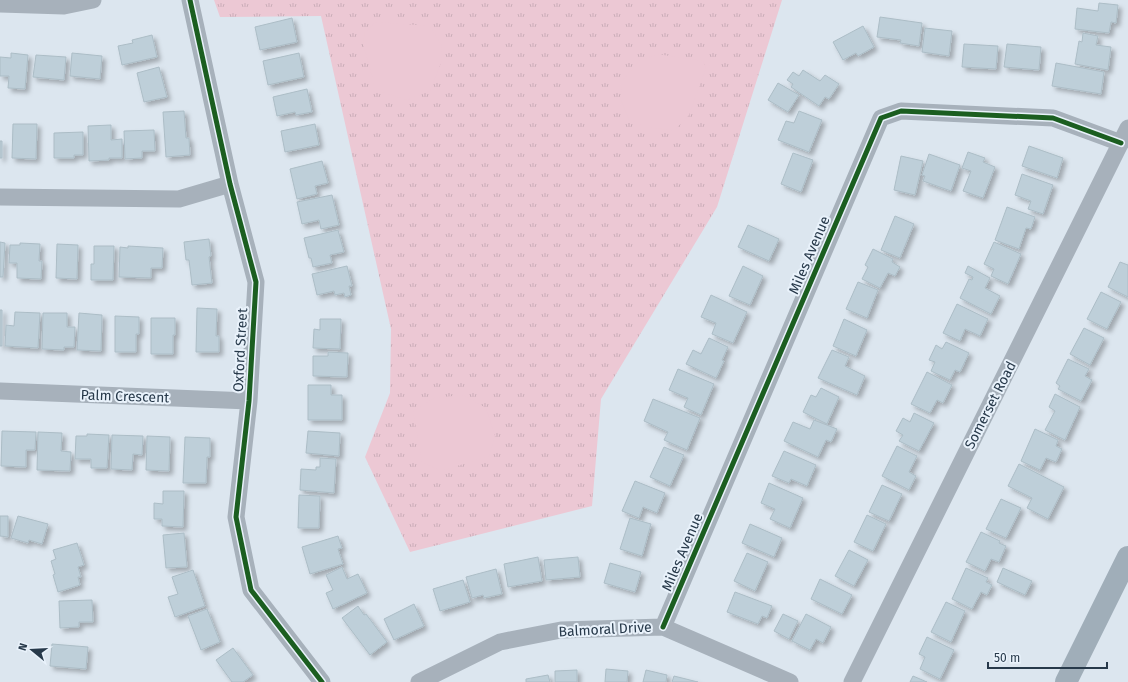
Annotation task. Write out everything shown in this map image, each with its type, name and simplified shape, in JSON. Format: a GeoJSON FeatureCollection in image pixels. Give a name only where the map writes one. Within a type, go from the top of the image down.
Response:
{"type":"FeatureCollection","features":[{"type":"Feature","properties":{"kind":"highway"},"geometry":{"type":"LineString","coordinates":[[1066,682],[1128,557]]}},
{"type":"Feature","properties":{"kind":"street"},"geometry":{"type":"LineString","coordinates":[[0,4],[64,6],[93,0]]}},
{"type":"Feature","properties":{"kind":"street","name":"Oxford Street"},"geometry":{"type":"LineString","coordinates":[[190,0],[230,184],[256,282],[249,401],[236,516],[251,590],[322,682]]}},
{"type":"Feature","properties":{"kind":"street","name":"Miles Avenue"},"geometry":{"type":"LineString","coordinates":[[663,627],[881,118],[901,111],[1053,118],[1125,135]]}},
{"type":"Feature","properties":{"kind":"street","name":"Somerset Road"},"geometry":{"type":"LineString","coordinates":[[852,682],[1125,135]]}},
{"type":"Feature","properties":{"kind":"street"},"geometry":{"type":"LineString","coordinates":[[0,197],[179,199],[230,184]]}},
{"type":"Feature","properties":{"kind":"street","name":"Palm Crescent"},"geometry":{"type":"LineString","coordinates":[[0,391],[249,401]]}},
{"type":"Feature","properties":{"kind":"street","name":"Balmoral Drive"},"geometry":{"type":"LineString","coordinates":[[419,682],[500,642],[561,630],[663,627],[790,682]]}},
{"type":"Feature","properties":{"kind":"green space"},"geometry":{"type":"Polygon","coordinates":[[[214,0],[782,0],[717,207],[601,399],[592,506],[410,552],[365,457],[390,393],[391,329],[321,16],[220,17],[214,0]]]}},
{"type":"Feature","properties":{"kind":"green space"},"geometry":{"type":"Polygon","coordinates":[[[376,22],[430,26],[442,46],[441,63],[430,91],[407,100],[382,92],[374,84],[363,43],[365,32],[376,22]]]}},
{"type":"Feature","properties":{"kind":"green space"},"geometry":{"type":"Polygon","coordinates":[[[657,54],[703,61],[706,68],[689,115],[674,131],[649,127],[629,120],[621,100],[622,81],[639,61],[657,54]]]}},
{"type":"Feature","properties":{"kind":"green space"},"geometry":{"type":"Polygon","coordinates":[[[463,395],[486,408],[495,436],[489,456],[441,471],[422,462],[413,411],[434,398],[463,395]]]}},
{"type":"Feature","properties":{"kind":"building"},"geometry":{"type":"Polygon","coordinates":[[[1099,3],[1118,5],[1116,23],[1111,22],[1109,33],[1075,29],[1077,8],[1098,11],[1099,3]]]}},
{"type":"Feature","properties":{"kind":"building"},"geometry":{"type":"Polygon","coordinates":[[[880,17],[922,23],[919,46],[900,43],[901,40],[877,37],[880,17]]]}},
{"type":"Feature","properties":{"kind":"building"},"geometry":{"type":"Polygon","coordinates":[[[292,18],[297,42],[260,50],[255,27],[292,18]]]}},
{"type":"Feature","properties":{"kind":"building"},"geometry":{"type":"Polygon","coordinates":[[[863,26],[874,47],[858,56],[856,53],[843,60],[833,42],[863,26]]]}},
{"type":"Feature","properties":{"kind":"building"},"geometry":{"type":"Polygon","coordinates":[[[925,28],[952,31],[949,56],[922,52],[925,28]]]}},
{"type":"Feature","properties":{"kind":"building"},"geometry":{"type":"Polygon","coordinates":[[[1083,33],[1098,36],[1096,45],[1111,47],[1108,70],[1075,64],[1079,41],[1082,42],[1083,33]]]}},
{"type":"Feature","properties":{"kind":"building"},"geometry":{"type":"Polygon","coordinates":[[[152,35],[157,57],[122,65],[118,46],[133,43],[132,40],[152,35]]]}},
{"type":"Feature","properties":{"kind":"building"},"geometry":{"type":"Polygon","coordinates":[[[964,44],[998,46],[996,69],[962,67],[964,44]]]}},
{"type":"Feature","properties":{"kind":"building"},"geometry":{"type":"Polygon","coordinates":[[[1007,44],[1041,47],[1039,70],[1004,67],[1007,44]]]}},
{"type":"Feature","properties":{"kind":"building"},"geometry":{"type":"Polygon","coordinates":[[[11,53],[28,55],[25,89],[8,88],[9,76],[0,76],[0,57],[11,58],[11,53]]]}},
{"type":"Feature","properties":{"kind":"building"},"geometry":{"type":"Polygon","coordinates":[[[72,53],[102,56],[100,79],[70,76],[72,53]]]}},
{"type":"Feature","properties":{"kind":"building"},"geometry":{"type":"Polygon","coordinates":[[[299,53],[304,77],[268,85],[263,61],[299,53]]]}},
{"type":"Feature","properties":{"kind":"building"},"geometry":{"type":"Polygon","coordinates":[[[36,55],[66,57],[64,80],[33,77],[36,55]]]}},
{"type":"Feature","properties":{"kind":"building"},"geometry":{"type":"Polygon","coordinates":[[[1056,63],[1104,72],[1101,94],[1052,86],[1056,63]]]}},
{"type":"Feature","properties":{"kind":"building"},"geometry":{"type":"Polygon","coordinates":[[[159,67],[167,97],[144,102],[137,73],[159,67]]]}},
{"type":"Feature","properties":{"kind":"building"},"geometry":{"type":"Polygon","coordinates":[[[803,70],[820,81],[825,75],[839,84],[829,99],[825,97],[819,106],[791,87],[793,84],[787,80],[793,72],[799,76],[803,70]]]}},
{"type":"Feature","properties":{"kind":"building"},"geometry":{"type":"Polygon","coordinates":[[[778,83],[799,95],[788,112],[768,100],[778,83]]]}},
{"type":"Feature","properties":{"kind":"building"},"geometry":{"type":"Polygon","coordinates":[[[307,89],[312,112],[296,115],[295,112],[277,116],[273,97],[307,89]]]}},
{"type":"Feature","properties":{"kind":"building"},"geometry":{"type":"Polygon","coordinates":[[[184,111],[186,138],[189,138],[190,155],[166,157],[163,112],[184,111]]]}},
{"type":"Feature","properties":{"kind":"building"},"geometry":{"type":"Polygon","coordinates":[[[799,111],[822,120],[809,152],[778,140],[786,121],[794,123],[799,111]]]}},
{"type":"Feature","properties":{"kind":"building"},"geometry":{"type":"Polygon","coordinates":[[[13,124],[37,124],[36,159],[12,158],[13,124]]]}},
{"type":"Feature","properties":{"kind":"building"},"geometry":{"type":"Polygon","coordinates":[[[315,124],[319,145],[285,152],[281,131],[315,124]]]}},
{"type":"Feature","properties":{"kind":"building"},"geometry":{"type":"Polygon","coordinates":[[[111,125],[111,140],[122,139],[122,158],[89,161],[88,126],[111,125]]]}},
{"type":"Feature","properties":{"kind":"building"},"geometry":{"type":"Polygon","coordinates":[[[154,130],[155,151],[142,151],[142,158],[125,159],[124,131],[154,130]]]}},
{"type":"Feature","properties":{"kind":"building"},"geometry":{"type":"Polygon","coordinates":[[[83,132],[83,155],[74,155],[74,158],[54,158],[54,133],[83,132]]]}},
{"type":"Feature","properties":{"kind":"building"},"geometry":{"type":"Polygon","coordinates":[[[0,141],[2,141],[2,158],[0,158],[0,141]]]}},
{"type":"Feature","properties":{"kind":"building"},"geometry":{"type":"Polygon","coordinates":[[[1029,146],[1063,158],[1057,178],[1022,166],[1029,146]]]}},
{"type":"Feature","properties":{"kind":"building"},"geometry":{"type":"Polygon","coordinates":[[[968,152],[985,158],[983,162],[995,167],[983,198],[963,191],[971,171],[962,168],[968,152]]]}},
{"type":"Feature","properties":{"kind":"building"},"geometry":{"type":"Polygon","coordinates":[[[793,153],[813,160],[801,192],[781,184],[793,153]]]}},
{"type":"Feature","properties":{"kind":"building"},"geometry":{"type":"Polygon","coordinates":[[[929,154],[960,165],[951,191],[923,181],[925,176],[922,175],[929,154]]]}},
{"type":"Feature","properties":{"kind":"building"},"geometry":{"type":"Polygon","coordinates":[[[901,156],[923,161],[915,195],[894,190],[901,156]]]}},
{"type":"Feature","properties":{"kind":"building"},"geometry":{"type":"Polygon","coordinates":[[[322,161],[328,183],[315,186],[317,194],[297,199],[290,169],[322,161]]]}},
{"type":"Feature","properties":{"kind":"building"},"geometry":{"type":"Polygon","coordinates":[[[1022,174],[1053,185],[1043,214],[1028,209],[1031,201],[1015,195],[1022,174]]]}},
{"type":"Feature","properties":{"kind":"building"},"geometry":{"type":"Polygon","coordinates":[[[332,195],[339,225],[321,229],[319,220],[302,224],[297,202],[332,195]]]}},
{"type":"Feature","properties":{"kind":"building"},"geometry":{"type":"Polygon","coordinates":[[[1007,207],[1035,217],[1031,229],[1026,228],[1019,249],[995,240],[1007,207]]]}},
{"type":"Feature","properties":{"kind":"building"},"geometry":{"type":"Polygon","coordinates":[[[895,216],[914,224],[900,258],[881,250],[895,216]]]}},
{"type":"Feature","properties":{"kind":"building"},"geometry":{"type":"Polygon","coordinates":[[[748,225],[779,239],[769,261],[738,247],[748,225]]]}},
{"type":"Feature","properties":{"kind":"building"},"geometry":{"type":"Polygon","coordinates":[[[338,230],[344,252],[330,255],[332,263],[313,267],[304,238],[338,230]]]}},
{"type":"Feature","properties":{"kind":"building"},"geometry":{"type":"Polygon","coordinates":[[[209,239],[211,256],[209,257],[212,283],[192,285],[189,260],[186,260],[184,242],[209,239]]]}},
{"type":"Feature","properties":{"kind":"building"},"geometry":{"type":"Polygon","coordinates":[[[0,242],[5,243],[3,277],[0,277],[0,242]]]}},
{"type":"Feature","properties":{"kind":"building"},"geometry":{"type":"Polygon","coordinates":[[[994,242],[1021,254],[1008,284],[991,276],[994,269],[984,264],[994,242]]]}},
{"type":"Feature","properties":{"kind":"building"},"geometry":{"type":"Polygon","coordinates":[[[20,243],[40,244],[39,261],[42,261],[41,279],[17,278],[17,263],[9,263],[10,245],[20,245],[20,243]]]}},
{"type":"Feature","properties":{"kind":"building"},"geometry":{"type":"Polygon","coordinates":[[[57,244],[78,245],[77,279],[56,278],[57,244]]]}},
{"type":"Feature","properties":{"kind":"building"},"geometry":{"type":"Polygon","coordinates":[[[94,246],[114,246],[113,280],[91,280],[91,264],[94,264],[94,246]]]}},
{"type":"Feature","properties":{"kind":"building"},"geometry":{"type":"Polygon","coordinates":[[[128,246],[163,248],[162,268],[151,268],[151,278],[119,277],[120,247],[128,248],[128,246]]]}},
{"type":"Feature","properties":{"kind":"building"},"geometry":{"type":"Polygon","coordinates":[[[873,249],[893,259],[892,262],[900,267],[895,276],[888,273],[880,288],[862,279],[868,267],[865,265],[873,249]]]}},
{"type":"Feature","properties":{"kind":"building"},"geometry":{"type":"Polygon","coordinates":[[[1120,262],[1128,265],[1128,297],[1108,287],[1120,262]]]}},
{"type":"Feature","properties":{"kind":"building"},"geometry":{"type":"Polygon","coordinates":[[[347,266],[352,286],[349,286],[351,295],[345,297],[344,293],[335,295],[334,291],[317,295],[312,274],[347,266]]]}},
{"type":"Feature","properties":{"kind":"building"},"geometry":{"type":"Polygon","coordinates":[[[743,266],[763,276],[750,305],[729,296],[743,266]]]}},
{"type":"Feature","properties":{"kind":"building"},"geometry":{"type":"Polygon","coordinates":[[[968,266],[990,278],[985,288],[1000,296],[991,314],[960,298],[969,279],[972,280],[973,277],[965,273],[968,266]]]}},
{"type":"Feature","properties":{"kind":"building"},"geometry":{"type":"Polygon","coordinates":[[[858,282],[878,290],[867,318],[846,309],[858,282]]]}},
{"type":"Feature","properties":{"kind":"building"},"geometry":{"type":"Polygon","coordinates":[[[1101,292],[1121,302],[1107,329],[1087,319],[1101,292]]]}},
{"type":"Feature","properties":{"kind":"building"},"geometry":{"type":"Polygon","coordinates":[[[711,295],[747,312],[733,343],[712,334],[716,323],[701,317],[711,295]]]}},
{"type":"Feature","properties":{"kind":"building"},"geometry":{"type":"Polygon","coordinates":[[[957,304],[988,319],[980,336],[965,329],[960,341],[943,333],[957,304]]]}},
{"type":"Feature","properties":{"kind":"building"},"geometry":{"type":"Polygon","coordinates":[[[197,308],[217,309],[216,336],[219,336],[219,352],[196,352],[197,308]]]}},
{"type":"Feature","properties":{"kind":"building"},"geometry":{"type":"Polygon","coordinates":[[[0,310],[2,310],[2,346],[0,346],[0,310]]]}},
{"type":"Feature","properties":{"kind":"building"},"geometry":{"type":"Polygon","coordinates":[[[15,312],[40,313],[38,348],[5,346],[6,325],[14,326],[15,312]]]}},
{"type":"Feature","properties":{"kind":"building"},"geometry":{"type":"Polygon","coordinates":[[[43,313],[67,313],[67,327],[75,327],[74,347],[64,347],[64,350],[42,349],[43,313]]]}},
{"type":"Feature","properties":{"kind":"building"},"geometry":{"type":"Polygon","coordinates":[[[79,313],[102,315],[101,351],[77,350],[79,313]]]}},
{"type":"Feature","properties":{"kind":"building"},"geometry":{"type":"Polygon","coordinates":[[[115,316],[139,317],[139,334],[136,334],[136,352],[115,352],[115,316]]]}},
{"type":"Feature","properties":{"kind":"building"},"geometry":{"type":"Polygon","coordinates":[[[151,318],[175,318],[173,354],[151,354],[151,318]]]}},
{"type":"Feature","properties":{"kind":"building"},"geometry":{"type":"Polygon","coordinates":[[[320,319],[341,319],[340,349],[313,348],[314,329],[320,330],[320,319]]]}},
{"type":"Feature","properties":{"kind":"building"},"geometry":{"type":"Polygon","coordinates":[[[844,319],[867,330],[856,356],[833,346],[844,319]]]}},
{"type":"Feature","properties":{"kind":"building"},"geometry":{"type":"Polygon","coordinates":[[[1084,328],[1104,338],[1090,365],[1070,354],[1084,328]]]}},
{"type":"Feature","properties":{"kind":"building"},"geometry":{"type":"Polygon","coordinates":[[[709,338],[728,347],[722,360],[724,361],[716,378],[686,364],[693,350],[701,354],[709,338]]]}},
{"type":"Feature","properties":{"kind":"building"},"geometry":{"type":"Polygon","coordinates":[[[946,342],[969,353],[960,372],[955,370],[950,380],[931,371],[935,362],[929,360],[936,345],[942,349],[946,342]]]}},
{"type":"Feature","properties":{"kind":"building"},"geometry":{"type":"Polygon","coordinates":[[[832,350],[849,357],[845,366],[865,376],[857,395],[818,378],[832,350]]]}},
{"type":"Feature","properties":{"kind":"building"},"geometry":{"type":"Polygon","coordinates":[[[328,352],[348,353],[347,377],[313,376],[313,356],[328,356],[328,352]]]}},
{"type":"Feature","properties":{"kind":"building"},"geometry":{"type":"Polygon","coordinates":[[[1068,359],[1089,369],[1085,376],[1092,380],[1081,401],[1058,389],[1060,386],[1056,383],[1068,359]]]}},
{"type":"Feature","properties":{"kind":"building"},"geometry":{"type":"Polygon","coordinates":[[[678,369],[714,384],[701,415],[684,407],[688,398],[669,390],[678,369]]]}},
{"type":"Feature","properties":{"kind":"building"},"geometry":{"type":"Polygon","coordinates":[[[927,372],[952,385],[943,403],[937,400],[930,413],[911,404],[927,372]]]}},
{"type":"Feature","properties":{"kind":"building"},"geometry":{"type":"Polygon","coordinates":[[[308,385],[331,385],[331,395],[342,395],[342,420],[308,420],[308,385]]]}},
{"type":"Feature","properties":{"kind":"building"},"geometry":{"type":"Polygon","coordinates":[[[821,388],[839,397],[827,424],[803,412],[811,395],[816,397],[821,388]]]}},
{"type":"Feature","properties":{"kind":"building"},"geometry":{"type":"Polygon","coordinates":[[[1055,394],[1080,407],[1065,440],[1045,430],[1055,411],[1049,407],[1055,394]]]}},
{"type":"Feature","properties":{"kind":"building"},"geometry":{"type":"Polygon","coordinates":[[[653,399],[700,418],[687,450],[664,440],[668,432],[644,421],[653,399]]]}},
{"type":"Feature","properties":{"kind":"building"},"geometry":{"type":"Polygon","coordinates":[[[914,413],[934,423],[919,451],[899,441],[903,435],[896,431],[903,418],[910,422],[914,413]]]}},
{"type":"Feature","properties":{"kind":"building"},"geometry":{"type":"Polygon","coordinates":[[[814,420],[837,429],[831,442],[826,440],[818,457],[784,441],[793,422],[810,429],[814,420]]]}},
{"type":"Feature","properties":{"kind":"building"},"geometry":{"type":"Polygon","coordinates":[[[1035,429],[1058,440],[1056,446],[1062,449],[1056,462],[1046,458],[1040,470],[1021,461],[1035,429]]]}},
{"type":"Feature","properties":{"kind":"building"},"geometry":{"type":"Polygon","coordinates":[[[2,431],[36,432],[35,450],[26,450],[26,467],[1,466],[2,431]]]}},
{"type":"Feature","properties":{"kind":"building"},"geometry":{"type":"Polygon","coordinates":[[[308,431],[340,433],[339,456],[306,453],[308,431]]]}},
{"type":"Feature","properties":{"kind":"building"},"geometry":{"type":"Polygon","coordinates":[[[38,432],[62,433],[61,451],[71,452],[70,471],[37,470],[38,432]]]}},
{"type":"Feature","properties":{"kind":"building"},"geometry":{"type":"Polygon","coordinates":[[[87,434],[109,435],[107,468],[91,468],[91,459],[75,459],[76,436],[87,436],[87,434]]]}},
{"type":"Feature","properties":{"kind":"building"},"geometry":{"type":"Polygon","coordinates":[[[112,435],[143,436],[142,455],[133,454],[132,470],[111,469],[112,435]]]}},
{"type":"Feature","properties":{"kind":"building"},"geometry":{"type":"Polygon","coordinates":[[[147,436],[170,437],[169,471],[146,470],[147,436]]]}},
{"type":"Feature","properties":{"kind":"building"},"geometry":{"type":"Polygon","coordinates":[[[185,437],[210,438],[210,457],[207,457],[206,483],[183,483],[185,437]]]}},
{"type":"Feature","properties":{"kind":"building"},"geometry":{"type":"Polygon","coordinates":[[[897,446],[917,456],[909,472],[916,476],[909,490],[882,476],[897,446]]]}},
{"type":"Feature","properties":{"kind":"building"},"geometry":{"type":"Polygon","coordinates":[[[664,447],[684,455],[670,486],[650,477],[664,447]]]}},
{"type":"Feature","properties":{"kind":"building"},"geometry":{"type":"Polygon","coordinates":[[[784,451],[816,465],[807,486],[791,479],[789,483],[772,476],[784,451]]]}},
{"type":"Feature","properties":{"kind":"building"},"geometry":{"type":"Polygon","coordinates":[[[320,458],[336,459],[334,493],[300,490],[301,469],[316,470],[316,467],[320,467],[320,458]]]}},
{"type":"Feature","properties":{"kind":"building"},"geometry":{"type":"Polygon","coordinates":[[[1019,464],[1064,487],[1048,519],[1027,508],[1032,498],[1008,486],[1019,464]]]}},
{"type":"Feature","properties":{"kind":"building"},"geometry":{"type":"Polygon","coordinates":[[[635,481],[665,493],[657,513],[643,507],[639,518],[622,511],[635,481]]]}},
{"type":"Feature","properties":{"kind":"building"},"geometry":{"type":"Polygon","coordinates":[[[769,483],[803,498],[790,528],[770,519],[775,509],[761,503],[769,483]]]}},
{"type":"Feature","properties":{"kind":"building"},"geometry":{"type":"Polygon","coordinates":[[[882,485],[902,494],[889,521],[869,512],[882,485]]]}},
{"type":"Feature","properties":{"kind":"building"},"geometry":{"type":"Polygon","coordinates":[[[163,491],[184,491],[183,527],[162,526],[162,519],[154,519],[154,503],[163,504],[163,491]]]}},
{"type":"Feature","properties":{"kind":"building"},"geometry":{"type":"Polygon","coordinates":[[[299,495],[320,496],[319,528],[298,528],[299,495]]]}},
{"type":"Feature","properties":{"kind":"building"},"geometry":{"type":"Polygon","coordinates":[[[1001,499],[1021,508],[1006,538],[986,529],[1001,499]]]}},
{"type":"Feature","properties":{"kind":"building"},"geometry":{"type":"Polygon","coordinates":[[[867,515],[886,524],[873,551],[854,542],[867,515]]]}},
{"type":"Feature","properties":{"kind":"building"},"geometry":{"type":"Polygon","coordinates":[[[0,516],[8,516],[8,537],[0,536],[0,516]]]}},
{"type":"Feature","properties":{"kind":"building"},"geometry":{"type":"Polygon","coordinates":[[[18,516],[48,524],[42,544],[29,540],[28,543],[11,538],[18,516]]]}},
{"type":"Feature","properties":{"kind":"building"},"geometry":{"type":"Polygon","coordinates":[[[630,518],[651,524],[642,556],[620,549],[630,518]]]}},
{"type":"Feature","properties":{"kind":"building"},"geometry":{"type":"Polygon","coordinates":[[[750,524],[782,538],[774,557],[742,543],[750,524]]]}},
{"type":"Feature","properties":{"kind":"building"},"geometry":{"type":"Polygon","coordinates":[[[981,532],[1000,541],[999,543],[1006,546],[999,562],[991,559],[985,571],[966,562],[981,532]]]}},
{"type":"Feature","properties":{"kind":"building"},"geometry":{"type":"Polygon","coordinates":[[[184,533],[187,567],[166,568],[163,535],[184,533]]]}},
{"type":"Feature","properties":{"kind":"building"},"geometry":{"type":"Polygon","coordinates":[[[338,536],[342,548],[338,549],[343,564],[310,574],[302,547],[338,536]]]}},
{"type":"Feature","properties":{"kind":"building"},"geometry":{"type":"Polygon","coordinates":[[[77,543],[84,565],[78,567],[81,577],[78,577],[80,585],[58,592],[51,561],[56,559],[53,550],[77,543]]]}},
{"type":"Feature","properties":{"kind":"building"},"geometry":{"type":"Polygon","coordinates":[[[849,550],[868,560],[854,586],[835,576],[849,550]]]}},
{"type":"Feature","properties":{"kind":"building"},"geometry":{"type":"Polygon","coordinates":[[[747,553],[768,562],[755,591],[734,581],[747,553]]]}},
{"type":"Feature","properties":{"kind":"building"},"geometry":{"type":"Polygon","coordinates":[[[538,557],[542,581],[508,587],[504,564],[538,557]]]}},
{"type":"Feature","properties":{"kind":"building"},"geometry":{"type":"Polygon","coordinates":[[[578,557],[580,577],[546,580],[544,560],[578,557]]]}},
{"type":"Feature","properties":{"kind":"building"},"geometry":{"type":"Polygon","coordinates":[[[610,563],[641,572],[635,592],[604,583],[610,563]]]}},
{"type":"Feature","properties":{"kind":"building"},"geometry":{"type":"Polygon","coordinates":[[[342,567],[347,579],[358,574],[367,593],[333,609],[326,593],[333,590],[326,575],[342,567]]]}},
{"type":"Feature","properties":{"kind":"building"},"geometry":{"type":"Polygon","coordinates":[[[966,568],[988,578],[986,582],[992,585],[987,595],[981,592],[972,609],[952,599],[966,568]]]}},
{"type":"Feature","properties":{"kind":"building"},"geometry":{"type":"Polygon","coordinates":[[[1003,568],[1032,581],[1025,595],[997,582],[1003,568]]]}},
{"type":"Feature","properties":{"kind":"building"},"geometry":{"type":"Polygon","coordinates":[[[496,569],[502,594],[484,598],[483,595],[472,598],[466,577],[496,569]]]}},
{"type":"Feature","properties":{"kind":"building"},"geometry":{"type":"Polygon","coordinates":[[[193,570],[205,606],[175,617],[168,597],[178,594],[172,577],[193,570]]]}},
{"type":"Feature","properties":{"kind":"building"},"geometry":{"type":"Polygon","coordinates":[[[820,579],[852,595],[842,614],[811,599],[820,579]]]}},
{"type":"Feature","properties":{"kind":"building"},"geometry":{"type":"Polygon","coordinates":[[[463,580],[470,602],[440,611],[433,589],[463,580]]]}},
{"type":"Feature","properties":{"kind":"building"},"geometry":{"type":"Polygon","coordinates":[[[735,592],[772,606],[767,618],[762,616],[758,624],[727,612],[735,592]]]}},
{"type":"Feature","properties":{"kind":"building"},"geometry":{"type":"Polygon","coordinates":[[[92,600],[93,622],[79,622],[79,627],[60,628],[59,601],[92,600]]]}},
{"type":"Feature","properties":{"kind":"building"},"geometry":{"type":"Polygon","coordinates":[[[946,602],[965,611],[951,642],[931,632],[946,602]]]}},
{"type":"Feature","properties":{"kind":"building"},"geometry":{"type":"Polygon","coordinates":[[[414,604],[424,626],[394,640],[384,619],[414,604]]]}},
{"type":"Feature","properties":{"kind":"building"},"geometry":{"type":"Polygon","coordinates":[[[358,606],[364,615],[366,614],[387,642],[370,655],[342,618],[358,606]]]}},
{"type":"Feature","properties":{"kind":"building"},"geometry":{"type":"Polygon","coordinates":[[[207,609],[220,642],[201,650],[188,616],[207,609]]]}},
{"type":"Feature","properties":{"kind":"building"},"geometry":{"type":"Polygon","coordinates":[[[783,614],[798,621],[789,639],[774,631],[783,614]]]}},
{"type":"Feature","properties":{"kind":"building"},"geometry":{"type":"Polygon","coordinates":[[[806,614],[831,627],[823,643],[816,639],[810,650],[792,641],[806,614]]]}},
{"type":"Feature","properties":{"kind":"building"},"geometry":{"type":"Polygon","coordinates":[[[927,637],[954,650],[940,679],[920,669],[925,657],[919,654],[927,637]]]}},
{"type":"Feature","properties":{"kind":"building"},"geometry":{"type":"Polygon","coordinates":[[[52,644],[88,647],[86,669],[50,666],[52,644]]]}},
{"type":"Feature","properties":{"kind":"building"},"geometry":{"type":"Polygon","coordinates":[[[233,648],[253,675],[243,682],[232,682],[216,660],[233,648]]]}},
{"type":"Feature","properties":{"kind":"building"},"geometry":{"type":"Polygon","coordinates":[[[606,669],[628,671],[627,682],[605,682],[606,669]]]}},
{"type":"Feature","properties":{"kind":"building"},"geometry":{"type":"Polygon","coordinates":[[[577,670],[577,682],[555,682],[555,671],[577,670]]]}},
{"type":"Feature","properties":{"kind":"building"},"geometry":{"type":"Polygon","coordinates":[[[646,670],[667,675],[666,682],[643,682],[646,670]]]}},
{"type":"Feature","properties":{"kind":"building"},"geometry":{"type":"Polygon","coordinates":[[[548,675],[550,682],[526,682],[526,679],[548,675]]]}},
{"type":"Feature","properties":{"kind":"building"},"geometry":{"type":"Polygon","coordinates":[[[674,676],[698,682],[672,682],[674,676]]]}},
{"type":"Feature","properties":{"kind":"building"},"geometry":{"type":"Polygon","coordinates":[[[913,676],[927,682],[910,682],[913,676]]]}},
{"type":"Feature","properties":{"kind":"cycle path"},"geometry":{"type":"LineString","coordinates":[[190,0],[230,184],[256,282],[249,401],[236,517],[251,590],[322,682]]}},
{"type":"Feature","properties":{"kind":"cycle path"},"geometry":{"type":"LineString","coordinates":[[663,627],[881,118],[901,111],[1053,118],[1121,143]]}}]}
